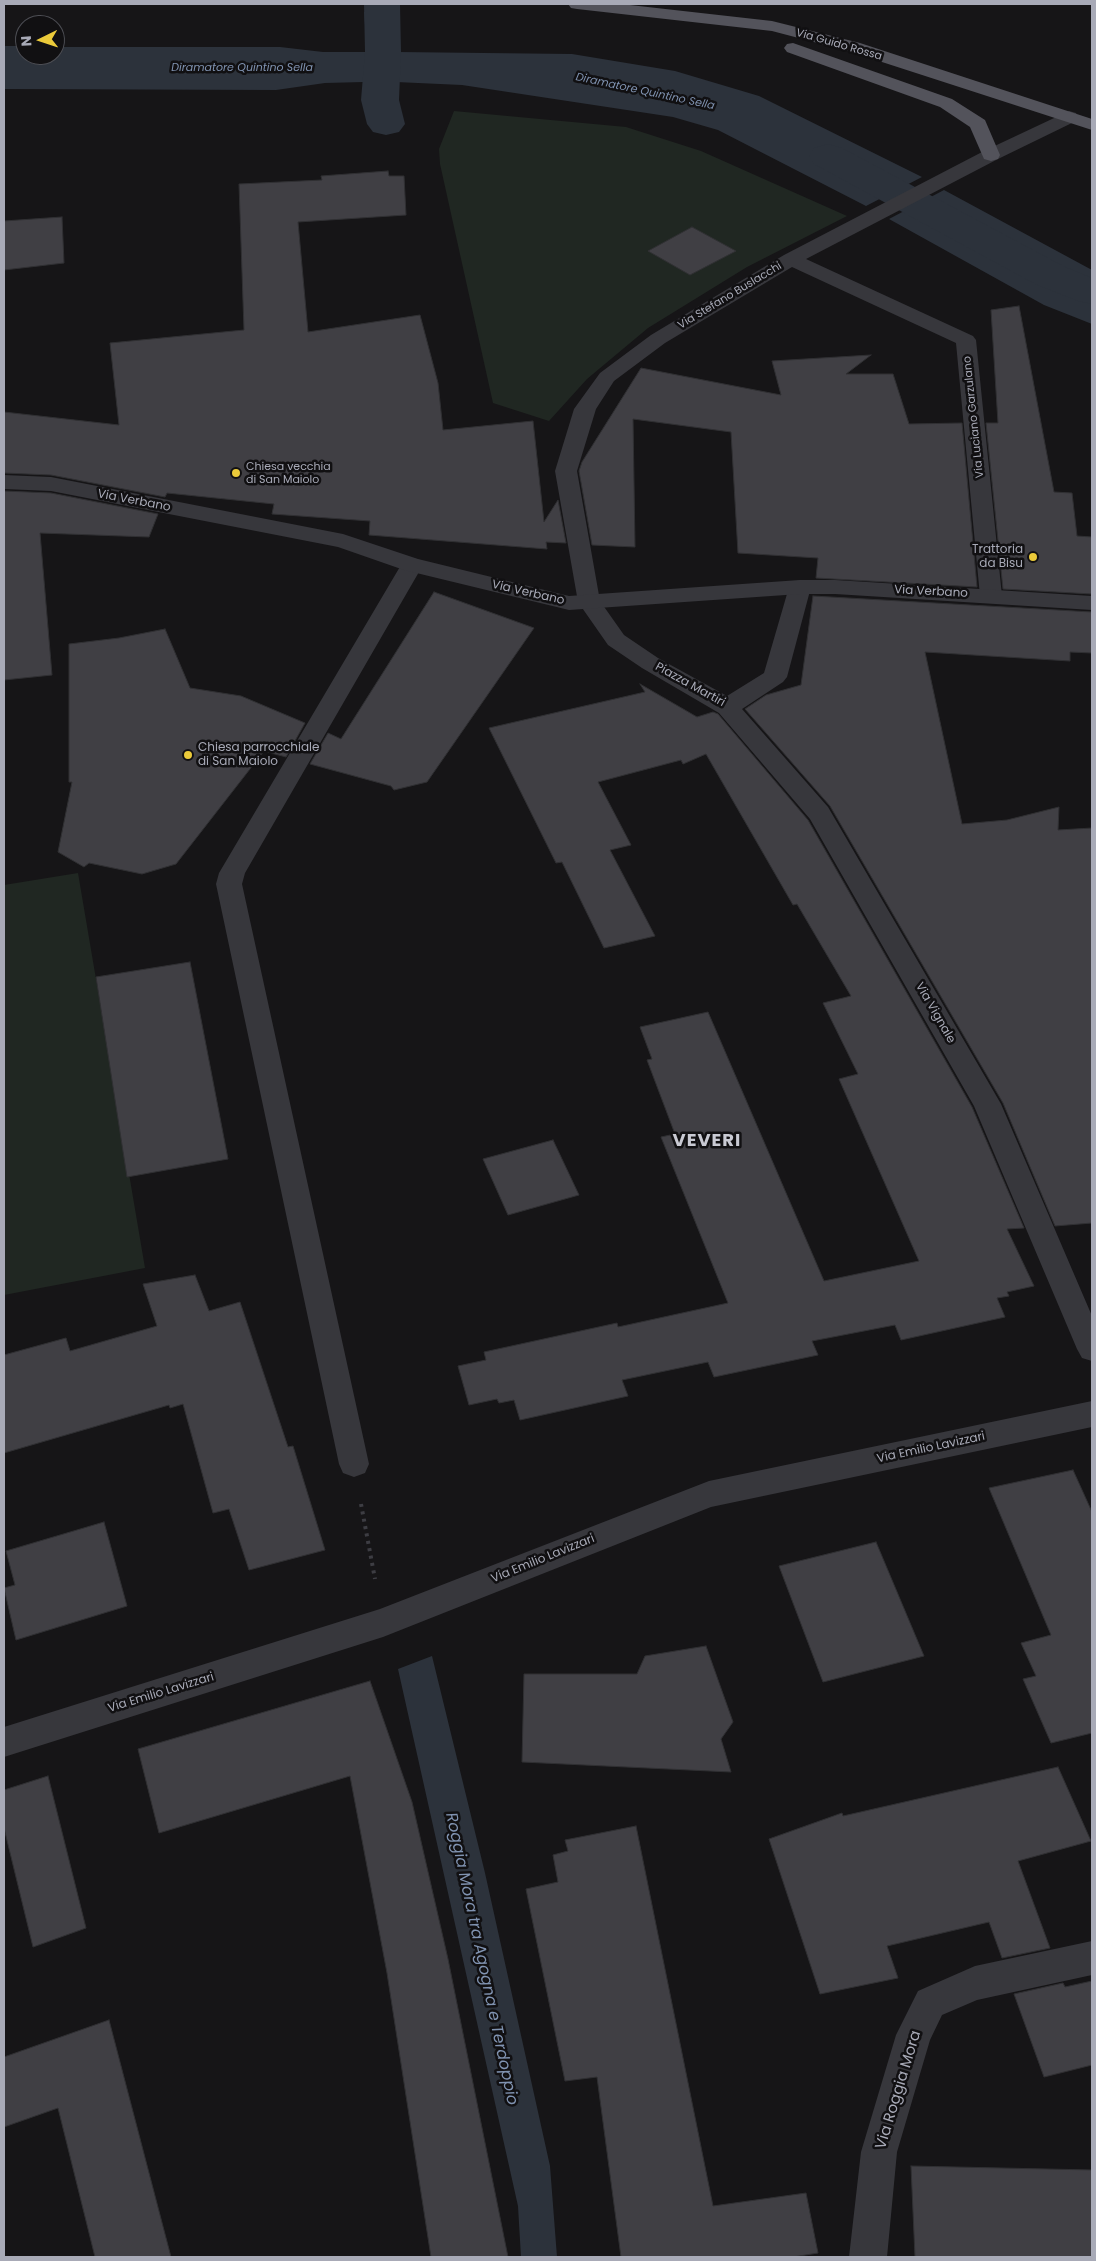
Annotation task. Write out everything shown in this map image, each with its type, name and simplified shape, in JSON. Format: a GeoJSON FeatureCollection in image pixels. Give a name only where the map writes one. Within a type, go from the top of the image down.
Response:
{"type":"FeatureCollection","features":[{"type":"Feature","properties":{"kind":"main road","name":"Via Guido Rossa"},"geometry":{"type":"LineString","coordinates":[[577,4],[772,26],[854,47],[1092,125]]}},
{"type":"Feature","properties":{"kind":"main road"},"geometry":{"type":"LineString","coordinates":[[694,17],[776,42],[946,103],[978,124],[991,155]]}},
{"type":"Feature","properties":{"kind":"street","name":"Via Stefano Buslacchi"},"geometry":{"type":"LineString","coordinates":[[589,602],[566,471],[585,408],[607,377],[658,339],[792,259],[934,184],[1069,118]]}},
{"type":"Feature","properties":{"kind":"street","name":"Via Luciano Garzulano"},"geometry":{"type":"LineString","coordinates":[[792,259],[966,340],[991,596]]}},
{"type":"Feature","properties":{"kind":"street","name":"Via Verbano"},"geometry":{"type":"LineString","coordinates":[[4,482],[51,484],[343,541],[412,565],[569,603],[835,586],[1092,603]]}},
{"type":"Feature","properties":{"kind":"street"},"geometry":{"type":"LineString","coordinates":[[354,1464],[229,884],[232,873],[412,565]]}},
{"type":"Feature","properties":{"kind":"street","name":"Piazza Martiri"},"geometry":{"type":"LineString","coordinates":[[589,602],[616,640],[650,663],[727,707],[775,677],[800,587]]}},
{"type":"Feature","properties":{"kind":"street","name":"Via Vignale"},"geometry":{"type":"LineString","coordinates":[[727,707],[819,813],[987,1104],[1092,1348]]}},
{"type":"Feature","properties":{"kind":"street","name":"Via Emilio Lavizzari"},"geometry":{"type":"LineString","coordinates":[[4,1742],[383,1623],[709,1494],[1092,1414]]}},
{"type":"Feature","properties":{"kind":"street","name":"Via Roggia Mora"},"geometry":{"type":"LineString","coordinates":[[868,2257],[879,2152],[914,2036],[930,2003],[975,1983],[1092,1958]]}},
{"type":"Feature","properties":{"kind":"path"},"geometry":{"type":"LineString","coordinates":[[354,1464],[383,1623]]}},
{"type":"Feature","properties":{"kind":"shaded area"},"geometry":{"type":"Polygon","coordinates":[[[454,111],[626,127],[701,151],[847,216],[747,267],[648,328],[587,379],[549,421],[493,403],[440,164],[439,149],[454,111]]]}},
{"type":"Feature","properties":{"kind":"shaded area"},"geometry":{"type":"Polygon","coordinates":[[[78,873],[145,1268],[4,1295],[4,885],[78,873]]]}},
{"type":"Feature","properties":{"kind":"water"},"geometry":{"type":"Polygon","coordinates":[[[364,12],[395,12],[398,52],[572,54],[675,71],[759,96],[922,177],[866,206],[718,130],[673,117],[462,85],[396,82],[400,122],[374,124],[363,102],[364,82],[325,83],[276,90],[4,89],[4,46],[15,46],[15,65],[65,65],[65,47],[280,47],[323,52],[367,52],[364,12]]]}},
{"type":"Feature","properties":{"kind":"water"},"geometry":{"type":"Polygon","coordinates":[[[944,190],[1092,270],[1092,324],[1044,305],[889,219],[944,190]]]}},
{"type":"Feature","properties":{"kind":"water"},"geometry":{"type":"Polygon","coordinates":[[[432,1656],[485,1873],[550,2166],[557,2257],[521,2257],[518,2206],[398,1669],[432,1656]]]}},
{"type":"Feature","properties":{"kind":"pier"},"geometry":{"type":"Polygon","coordinates":[[[367,52],[398,52],[396,82],[364,82],[367,52]]]}},
{"type":"Feature","properties":{"kind":"building"},"geometry":{"type":"Polygon","coordinates":[[[388,171],[389,176],[404,176],[406,215],[298,222],[308,332],[420,315],[438,383],[443,430],[533,421],[544,522],[558,500],[566,543],[546,542],[547,549],[369,535],[370,521],[272,514],[274,504],[167,493],[165,497],[51,475],[4,473],[4,412],[119,425],[110,343],[244,330],[239,184],[322,180],[321,176],[388,171]]]}},
{"type":"Feature","properties":{"kind":"building"},"geometry":{"type":"Polygon","coordinates":[[[62,217],[64,263],[4,270],[4,221],[62,217]]]}},
{"type":"Feature","properties":{"kind":"building"},"geometry":{"type":"Polygon","coordinates":[[[692,227],[736,251],[690,275],[648,251],[692,227]]]}},
{"type":"Feature","properties":{"kind":"building"},"geometry":{"type":"Polygon","coordinates":[[[1019,306],[1054,492],[1072,493],[1077,536],[1092,537],[1092,594],[1003,589],[986,423],[998,423],[991,310],[1019,306]]]}},
{"type":"Feature","properties":{"kind":"building"},"geometry":{"type":"Polygon","coordinates":[[[871,355],[846,374],[893,374],[909,424],[962,423],[977,587],[816,578],[818,558],[738,553],[731,432],[633,419],[635,547],[592,545],[579,471],[582,462],[641,368],[781,395],[772,361],[871,355]]]}},
{"type":"Feature","properties":{"kind":"building"},"geometry":{"type":"Polygon","coordinates":[[[4,491],[51,493],[158,514],[149,537],[40,533],[52,675],[4,680],[4,491]]]}},
{"type":"Feature","properties":{"kind":"building"},"geometry":{"type":"Polygon","coordinates":[[[434,592],[534,628],[427,782],[394,790],[391,786],[310,764],[328,733],[341,739],[434,592]]]}},
{"type":"Feature","properties":{"kind":"building"},"geometry":{"type":"Polygon","coordinates":[[[813,596],[1092,612],[1092,653],[1070,652],[1070,661],[925,652],[962,824],[1007,820],[1059,807],[1058,830],[1092,828],[1092,1223],[1055,1226],[1003,1103],[830,806],[745,709],[766,695],[801,685],[813,596]]]}},
{"type":"Feature","properties":{"kind":"building","name":"Chiesa parrocchiale di San Maiolo"},"geometry":{"type":"Polygon","coordinates":[[[165,629],[190,688],[241,696],[305,723],[286,757],[264,751],[176,864],[142,874],[89,863],[84,867],[58,852],[72,782],[69,782],[69,644],[119,638],[165,629]]]}},
{"type":"Feature","properties":{"kind":"building"},"geometry":{"type":"Polygon","coordinates":[[[640,684],[697,717],[713,712],[718,714],[808,820],[972,1107],[1024,1228],[1007,1229],[1034,1286],[1007,1292],[1009,1296],[997,1298],[1005,1317],[901,1340],[895,1325],[812,1341],[818,1355],[714,1377],[708,1362],[622,1380],[628,1396],[520,1420],[514,1400],[499,1403],[497,1399],[469,1405],[458,1366],[486,1360],[484,1352],[617,1323],[618,1327],[728,1303],[661,1137],[675,1134],[647,1060],[652,1059],[640,1027],[708,1012],[824,1281],[919,1261],[839,1079],[858,1074],[823,1003],[851,996],[797,904],[793,905],[706,754],[683,764],[681,760],[598,782],[631,845],[610,850],[655,936],[604,948],[562,862],[556,863],[489,728],[645,692],[640,684]]]}},
{"type":"Feature","properties":{"kind":"building"},"geometry":{"type":"Polygon","coordinates":[[[190,962],[228,1159],[127,1177],[96,977],[190,962]]]}},
{"type":"Feature","properties":{"kind":"building"},"geometry":{"type":"Polygon","coordinates":[[[553,1140],[579,1195],[508,1215],[483,1159],[553,1140]]]}},
{"type":"Feature","properties":{"kind":"building"},"geometry":{"type":"Polygon","coordinates":[[[195,1275],[209,1311],[240,1302],[288,1447],[293,1446],[325,1550],[249,1570],[229,1509],[213,1513],[183,1404],[170,1408],[169,1405],[4,1453],[4,1355],[66,1338],[70,1351],[157,1326],[143,1284],[195,1275]]]}},
{"type":"Feature","properties":{"kind":"building"},"geometry":{"type":"Polygon","coordinates":[[[1073,1470],[1092,1512],[1092,1733],[1051,1743],[1023,1679],[1036,1676],[1021,1643],[1051,1635],[989,1488],[1073,1470]]]}},
{"type":"Feature","properties":{"kind":"building"},"geometry":{"type":"Polygon","coordinates":[[[104,1522],[127,1606],[16,1640],[4,1588],[15,1585],[6,1551],[104,1522]]]}},
{"type":"Feature","properties":{"kind":"building"},"geometry":{"type":"Polygon","coordinates":[[[876,1542],[924,1656],[823,1682],[779,1566],[876,1542]]]}},
{"type":"Feature","properties":{"kind":"building"},"geometry":{"type":"Polygon","coordinates":[[[706,1646],[733,1722],[721,1739],[731,1772],[522,1762],[524,1674],[637,1674],[645,1656],[706,1646]]]}},
{"type":"Feature","properties":{"kind":"building"},"geometry":{"type":"Polygon","coordinates":[[[370,1681],[412,1802],[448,1959],[508,2257],[431,2257],[387,1973],[350,1776],[159,1833],[138,1749],[370,1681]]]}},
{"type":"Feature","properties":{"kind":"building"},"geometry":{"type":"Polygon","coordinates":[[[1058,1767],[1091,1841],[1018,1861],[1050,1948],[1002,1958],[989,1922],[887,1946],[898,1978],[820,1994],[769,1839],[842,1813],[843,1816],[1058,1767]]]}},
{"type":"Feature","properties":{"kind":"building"},"geometry":{"type":"Polygon","coordinates":[[[48,1776],[86,1928],[33,1947],[4,1828],[4,1790],[48,1776]]]}},
{"type":"Feature","properties":{"kind":"building"},"geometry":{"type":"Polygon","coordinates":[[[636,1826],[713,2206],[806,2193],[818,2253],[793,2257],[621,2257],[597,2077],[565,2081],[526,1889],[558,1882],[553,1855],[568,1851],[565,1840],[636,1826]]]}},
{"type":"Feature","properties":{"kind":"building"},"geometry":{"type":"Polygon","coordinates":[[[1092,1981],[1092,2065],[1044,2077],[1014,1994],[1063,1983],[1065,1987],[1092,1981]]]}},
{"type":"Feature","properties":{"kind":"building"},"geometry":{"type":"Polygon","coordinates":[[[109,2020],[171,2257],[95,2257],[58,2108],[4,2127],[4,2057],[109,2020]]]}},
{"type":"Feature","properties":{"kind":"building"},"geometry":{"type":"Polygon","coordinates":[[[911,2166],[1092,2170],[1092,2257],[915,2257],[911,2166]]]}},
{"type":"Feature","properties":{"kind":"waterway","name":"Roggia Mora tra Agogna e Terdoppio"},"geometry":{"type":"LineString","coordinates":[[382,4],[383,52],[380,100],[386,124]]}},
{"type":"Feature","properties":{"kind":"waterway","name":"Diramatore Quintino Sella"},"geometry":{"type":"LineString","coordinates":[[828,156],[1049,275],[1092,292]]}},
{"type":"Feature","properties":{"kind":"place","name":"Chiesa vecchia di San Maiolo"},"geometry":{"type":"Point","coordinates":[236,473]}},
{"type":"Feature","properties":{"kind":"place","name":"Trattoria da Bisu"},"geometry":{"type":"Point","coordinates":[1033,557]}},
{"type":"Feature","properties":{"kind":"place","name":"Chiesa parrocchiale di San Maiolo"},"geometry":{"type":"Point","coordinates":[188,755]}},
{"type":"Feature","properties":{"kind":"district","name":"VEVERI"},"geometry":{"type":"Point","coordinates":[707,1141]}}]}
